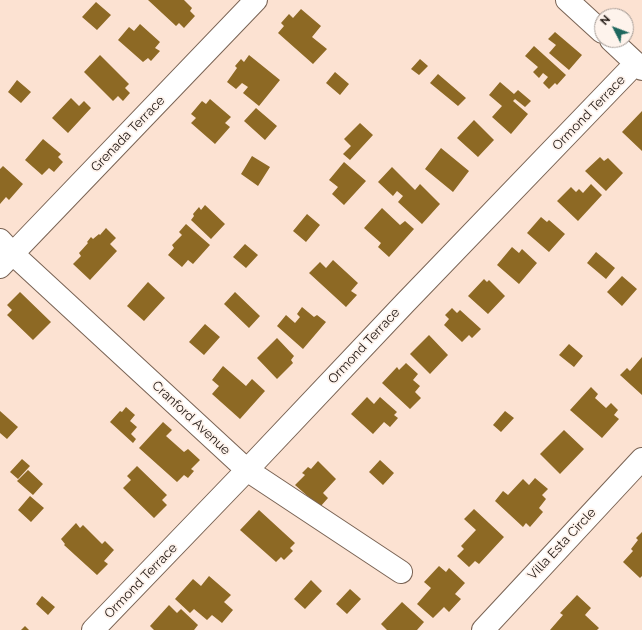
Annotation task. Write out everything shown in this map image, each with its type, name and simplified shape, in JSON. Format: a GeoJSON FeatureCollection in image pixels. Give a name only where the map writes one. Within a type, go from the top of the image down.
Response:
{"type":"FeatureCollection","features":[{"type":"Feature","properties":{"kind":"street","name":"Grenada Terrace"},"geometry":{"type":"LineString","coordinates":[[4,254],[256,0]]}},
{"type":"Feature","properties":{"kind":"street"},"geometry":{"type":"LineString","coordinates":[[567,0],[594,25]]}},
{"type":"Feature","properties":{"kind":"street"},"geometry":{"type":"LineString","coordinates":[[620,48],[639,66]]}},
{"type":"Feature","properties":{"kind":"street","name":"Ormond Terrace"},"geometry":{"type":"LineString","coordinates":[[93,630],[404,304],[639,66]]}},
{"type":"Feature","properties":{"kind":"street","name":"Cranford Avenue"},"geometry":{"type":"LineString","coordinates":[[4,254],[247,470],[401,572]]}},
{"type":"Feature","properties":{"kind":"street","name":"Villa Esta Circle"},"geometry":{"type":"LineString","coordinates":[[482,630],[642,459]]}},
{"type":"Feature","properties":{"kind":"building"},"geometry":{"type":"Polygon","coordinates":[[[148,0],[184,0],[192,8],[190,11],[195,16],[184,28],[179,23],[176,26],[148,0]]]}},
{"type":"Feature","properties":{"kind":"building"},"geometry":{"type":"Polygon","coordinates":[[[96,2],[111,15],[97,30],[82,17],[96,2]]]}},
{"type":"Feature","properties":{"kind":"building"},"geometry":{"type":"Polygon","coordinates":[[[301,9],[321,26],[312,37],[327,49],[313,64],[278,33],[284,26],[281,23],[289,14],[293,18],[301,9]]]}},
{"type":"Feature","properties":{"kind":"building"},"geometry":{"type":"Polygon","coordinates":[[[140,24],[160,42],[155,48],[160,51],[151,61],[148,58],[143,62],[118,40],[129,27],[134,31],[140,24]]]}},
{"type":"Feature","properties":{"kind":"building"},"geometry":{"type":"Polygon","coordinates":[[[555,32],[582,55],[569,70],[549,53],[556,45],[548,39],[555,32]]]}},
{"type":"Feature","properties":{"kind":"building"},"geometry":{"type":"Polygon","coordinates":[[[534,46],[566,75],[557,85],[555,83],[549,89],[543,83],[548,77],[543,73],[539,78],[533,72],[538,67],[525,56],[534,46]]]}},
{"type":"Feature","properties":{"kind":"building"},"geometry":{"type":"Polygon","coordinates":[[[100,55],[129,84],[125,88],[130,93],[123,101],[118,96],[113,101],[84,72],[100,55]]]}},
{"type":"Feature","properties":{"kind":"building"},"geometry":{"type":"Polygon","coordinates":[[[249,55],[280,80],[259,106],[243,93],[248,87],[242,83],[236,89],[227,82],[237,68],[235,66],[241,59],[244,62],[249,55]]]}},
{"type":"Feature","properties":{"kind":"building"},"geometry":{"type":"Polygon","coordinates":[[[420,59],[428,66],[419,75],[411,69],[420,59]]]}},
{"type":"Feature","properties":{"kind":"building"},"geometry":{"type":"Polygon","coordinates":[[[335,72],[349,84],[340,95],[326,83],[335,72]]]}},
{"type":"Feature","properties":{"kind":"building"},"geometry":{"type":"Polygon","coordinates":[[[438,74],[466,98],[458,106],[430,83],[438,74]]]}},
{"type":"Feature","properties":{"kind":"building"},"geometry":{"type":"Polygon","coordinates":[[[17,80],[31,92],[21,103],[8,92],[17,80]]]}},
{"type":"Feature","properties":{"kind":"building"},"geometry":{"type":"Polygon","coordinates":[[[500,82],[514,94],[518,90],[531,101],[525,107],[515,99],[513,101],[528,114],[511,134],[492,117],[502,106],[489,95],[500,82]]]}},
{"type":"Feature","properties":{"kind":"building"},"geometry":{"type":"Polygon","coordinates":[[[71,98],[79,106],[84,101],[91,108],[68,133],[52,118],[71,98]]]}},
{"type":"Feature","properties":{"kind":"building"},"geometry":{"type":"Polygon","coordinates":[[[210,99],[231,117],[225,123],[230,127],[215,144],[191,123],[196,118],[191,114],[202,101],[206,104],[210,99]]]}},
{"type":"Feature","properties":{"kind":"building"},"geometry":{"type":"Polygon","coordinates":[[[256,108],[277,126],[265,140],[244,121],[256,108]]]}},
{"type":"Feature","properties":{"kind":"building"},"geometry":{"type":"Polygon","coordinates":[[[642,111],[642,151],[622,132],[642,111]]]}},
{"type":"Feature","properties":{"kind":"building"},"geometry":{"type":"Polygon","coordinates":[[[474,120],[494,140],[478,157],[457,138],[474,120]]]}},
{"type":"Feature","properties":{"kind":"building"},"geometry":{"type":"Polygon","coordinates":[[[360,123],[373,135],[350,160],[343,154],[351,146],[344,139],[360,123]]]}},
{"type":"Feature","properties":{"kind":"building"},"geometry":{"type":"Polygon","coordinates":[[[43,139],[61,154],[58,157],[63,162],[54,172],[49,168],[42,175],[25,160],[43,139]]]}},
{"type":"Feature","properties":{"kind":"building"},"geometry":{"type":"Polygon","coordinates":[[[441,148],[469,171],[453,192],[425,169],[441,148]]]}},
{"type":"Feature","properties":{"kind":"building"},"geometry":{"type":"Polygon","coordinates":[[[252,156],[270,167],[258,186],[241,174],[252,156]]]}},
{"type":"Feature","properties":{"kind":"building"},"geometry":{"type":"Polygon","coordinates":[[[600,157],[604,161],[608,158],[623,173],[606,191],[585,171],[600,157]]]}},
{"type":"Feature","properties":{"kind":"building"},"geometry":{"type":"Polygon","coordinates":[[[344,162],[366,181],[344,205],[332,194],[338,187],[329,180],[344,162]]]}},
{"type":"Feature","properties":{"kind":"building"},"geometry":{"type":"Polygon","coordinates":[[[3,166],[23,184],[9,200],[6,197],[0,204],[0,169],[3,166]]]}},
{"type":"Feature","properties":{"kind":"building"},"geometry":{"type":"Polygon","coordinates":[[[392,167],[415,190],[420,184],[440,204],[422,224],[398,202],[403,196],[397,191],[393,196],[378,182],[392,167]]]}},
{"type":"Feature","properties":{"kind":"building"},"geometry":{"type":"Polygon","coordinates":[[[591,184],[602,195],[578,221],[557,201],[571,187],[576,192],[579,189],[583,193],[591,184]]]}},
{"type":"Feature","properties":{"kind":"building"},"geometry":{"type":"Polygon","coordinates":[[[205,205],[225,224],[211,239],[191,220],[194,216],[193,214],[199,207],[201,210],[205,205]]]}},
{"type":"Feature","properties":{"kind":"building"},"geometry":{"type":"Polygon","coordinates":[[[382,208],[400,225],[405,221],[414,229],[389,257],[378,247],[381,243],[364,228],[382,208]]]}},
{"type":"Feature","properties":{"kind":"building"},"geometry":{"type":"Polygon","coordinates":[[[307,214],[320,225],[306,242],[293,231],[307,214]]]}},
{"type":"Feature","properties":{"kind":"building"},"geometry":{"type":"Polygon","coordinates":[[[541,217],[547,222],[549,220],[565,234],[549,252],[527,233],[541,217]]]}},
{"type":"Feature","properties":{"kind":"building"},"geometry":{"type":"Polygon","coordinates":[[[186,224],[210,245],[193,264],[188,260],[182,267],[168,255],[174,248],[172,245],[182,235],[179,232],[186,224]]]}},
{"type":"Feature","properties":{"kind":"building"},"geometry":{"type":"Polygon","coordinates":[[[106,228],[116,238],[110,244],[117,251],[90,280],[73,264],[81,256],[79,253],[91,237],[93,239],[99,234],[100,235],[106,228]]]}},
{"type":"Feature","properties":{"kind":"building"},"geometry":{"type":"Polygon","coordinates":[[[245,244],[258,255],[246,268],[233,257],[245,244]]]}},
{"type":"Feature","properties":{"kind":"building"},"geometry":{"type":"Polygon","coordinates":[[[512,247],[519,253],[522,249],[537,263],[519,284],[497,265],[512,247]]]}},
{"type":"Feature","properties":{"kind":"building"},"geometry":{"type":"Polygon","coordinates":[[[596,252],[615,268],[606,279],[587,263],[596,252]]]}},
{"type":"Feature","properties":{"kind":"building"},"geometry":{"type":"Polygon","coordinates":[[[333,260],[358,283],[351,291],[357,295],[346,307],[309,273],[320,262],[326,268],[333,260]]]}},
{"type":"Feature","properties":{"kind":"building"},"geometry":{"type":"Polygon","coordinates":[[[622,276],[637,289],[622,306],[607,292],[622,276]]]}},
{"type":"Feature","properties":{"kind":"building"},"geometry":{"type":"Polygon","coordinates":[[[484,279],[487,282],[489,280],[505,296],[488,314],[468,296],[484,279]]]}},
{"type":"Feature","properties":{"kind":"building"},"geometry":{"type":"Polygon","coordinates":[[[148,282],[165,298],[144,321],[127,306],[148,282]]]}},
{"type":"Feature","properties":{"kind":"building"},"geometry":{"type":"Polygon","coordinates":[[[20,292],[51,322],[33,340],[7,315],[12,310],[7,305],[20,292]]]}},
{"type":"Feature","properties":{"kind":"building"},"geometry":{"type":"Polygon","coordinates":[[[235,292],[260,316],[249,328],[224,304],[235,292]]]}},
{"type":"Feature","properties":{"kind":"building"},"geometry":{"type":"Polygon","coordinates":[[[302,307],[314,317],[317,315],[326,322],[303,349],[277,326],[286,315],[295,323],[300,317],[297,314],[302,307]]]}},
{"type":"Feature","properties":{"kind":"building"},"geometry":{"type":"Polygon","coordinates":[[[452,308],[457,313],[460,310],[481,329],[472,338],[469,335],[462,342],[444,325],[449,319],[445,315],[452,308]]]}},
{"type":"Feature","properties":{"kind":"building"},"geometry":{"type":"Polygon","coordinates":[[[205,324],[220,337],[204,355],[189,342],[205,324]]]}},
{"type":"Feature","properties":{"kind":"building"},"geometry":{"type":"Polygon","coordinates":[[[429,335],[448,355],[430,374],[410,354],[429,335]]]}},
{"type":"Feature","properties":{"kind":"building"},"geometry":{"type":"Polygon","coordinates":[[[277,338],[294,356],[291,360],[293,363],[277,379],[257,358],[277,338]]]}},
{"type":"Feature","properties":{"kind":"building"},"geometry":{"type":"Polygon","coordinates":[[[569,344],[583,356],[574,367],[559,355],[569,344]]]}},
{"type":"Feature","properties":{"kind":"building"},"geometry":{"type":"Polygon","coordinates":[[[642,357],[642,395],[620,375],[627,368],[630,371],[642,357]]]}},
{"type":"Feature","properties":{"kind":"building"},"geometry":{"type":"Polygon","coordinates":[[[406,363],[418,374],[413,380],[420,386],[415,392],[421,398],[410,409],[382,383],[397,367],[399,370],[406,363]]]}},
{"type":"Feature","properties":{"kind":"building"},"geometry":{"type":"Polygon","coordinates":[[[223,366],[246,386],[252,379],[265,391],[240,419],[212,394],[219,386],[212,380],[223,366]]]}},
{"type":"Feature","properties":{"kind":"building"},"geometry":{"type":"Polygon","coordinates":[[[591,387],[598,394],[595,398],[606,408],[611,403],[618,410],[614,415],[619,419],[602,438],[570,410],[591,387]]]}},
{"type":"Feature","properties":{"kind":"building"},"geometry":{"type":"Polygon","coordinates":[[[367,397],[374,404],[380,397],[397,412],[394,415],[398,418],[390,427],[384,422],[373,434],[351,414],[367,397]]]}},
{"type":"Feature","properties":{"kind":"building"},"geometry":{"type":"Polygon","coordinates":[[[126,407],[135,415],[130,421],[137,427],[131,434],[136,439],[133,443],[110,422],[126,407]]]}},
{"type":"Feature","properties":{"kind":"building"},"geometry":{"type":"Polygon","coordinates":[[[0,411],[18,427],[7,439],[0,433],[0,411]]]}},
{"type":"Feature","properties":{"kind":"building"},"geometry":{"type":"Polygon","coordinates":[[[505,411],[514,418],[501,432],[493,425],[505,411]]]}},
{"type":"Feature","properties":{"kind":"building"},"geometry":{"type":"Polygon","coordinates":[[[163,422],[172,430],[166,436],[184,452],[188,449],[200,460],[191,469],[194,471],[188,478],[184,475],[177,482],[139,448],[163,422]]]}},
{"type":"Feature","properties":{"kind":"building"},"geometry":{"type":"Polygon","coordinates":[[[564,430],[584,449],[560,474],[540,454],[564,430]]]}},
{"type":"Feature","properties":{"kind":"building"},"geometry":{"type":"Polygon","coordinates":[[[22,459],[30,466],[18,479],[10,472],[22,459]]]}},
{"type":"Feature","properties":{"kind":"building"},"geometry":{"type":"Polygon","coordinates":[[[380,460],[394,473],[383,485],[369,472],[380,460]]]}},
{"type":"Feature","properties":{"kind":"building"},"geometry":{"type":"Polygon","coordinates":[[[318,461],[336,479],[323,493],[328,498],[320,507],[295,485],[305,475],[302,473],[308,467],[311,469],[318,461]]]}},
{"type":"Feature","properties":{"kind":"building"},"geometry":{"type":"Polygon","coordinates":[[[137,466],[167,495],[162,500],[167,505],[154,518],[123,488],[131,480],[127,476],[137,466]]]}},
{"type":"Feature","properties":{"kind":"building"},"geometry":{"type":"Polygon","coordinates":[[[28,470],[43,484],[33,495],[17,481],[28,470]]]}},
{"type":"Feature","properties":{"kind":"building"},"geometry":{"type":"Polygon","coordinates":[[[535,478],[548,489],[542,495],[546,499],[539,508],[543,512],[530,527],[526,523],[523,527],[495,501],[503,491],[508,495],[523,479],[529,485],[535,478]]]}},
{"type":"Feature","properties":{"kind":"building"},"geometry":{"type":"Polygon","coordinates":[[[30,496],[44,508],[31,522],[18,510],[30,496]]]}},
{"type":"Feature","properties":{"kind":"building"},"geometry":{"type":"Polygon","coordinates":[[[474,509],[504,537],[479,564],[475,561],[469,567],[457,556],[464,549],[461,546],[476,530],[464,519],[474,509]]]}},
{"type":"Feature","properties":{"kind":"building"},"geometry":{"type":"Polygon","coordinates":[[[259,510],[295,543],[290,548],[293,551],[284,560],[281,557],[276,562],[240,530],[259,510]]]}},
{"type":"Feature","properties":{"kind":"building"},"geometry":{"type":"Polygon","coordinates":[[[76,523],[80,528],[83,525],[102,544],[105,541],[114,550],[104,561],[108,564],[97,575],[64,545],[65,544],[61,539],[76,523]]]}},
{"type":"Feature","properties":{"kind":"building"},"geometry":{"type":"Polygon","coordinates":[[[642,532],[642,576],[640,578],[623,562],[633,551],[631,549],[638,540],[636,538],[642,532]]]}},
{"type":"Feature","properties":{"kind":"building"},"geometry":{"type":"Polygon","coordinates":[[[439,566],[446,572],[449,568],[465,583],[455,594],[461,599],[449,612],[444,607],[433,618],[417,604],[431,588],[424,582],[439,566]]]}},
{"type":"Feature","properties":{"kind":"building"},"geometry":{"type":"Polygon","coordinates":[[[209,576],[231,595],[224,602],[233,610],[222,623],[212,615],[207,620],[194,609],[190,613],[175,599],[193,579],[201,586],[209,576]]]}},
{"type":"Feature","properties":{"kind":"building"},"geometry":{"type":"Polygon","coordinates":[[[311,580],[322,591],[305,609],[294,599],[311,580]]]}},
{"type":"Feature","properties":{"kind":"building"},"geometry":{"type":"Polygon","coordinates":[[[350,589],[361,599],[347,614],[336,604],[350,589]]]}},
{"type":"Feature","properties":{"kind":"building"},"geometry":{"type":"Polygon","coordinates":[[[577,595],[591,608],[585,615],[599,628],[597,630],[550,630],[563,615],[560,613],[577,595]]]}},
{"type":"Feature","properties":{"kind":"building"},"geometry":{"type":"Polygon","coordinates":[[[42,596],[55,607],[48,615],[36,604],[42,596]]]}},
{"type":"Feature","properties":{"kind":"building"},"geometry":{"type":"Polygon","coordinates":[[[402,602],[424,622],[417,630],[387,630],[381,624],[402,602]]]}},
{"type":"Feature","properties":{"kind":"building"},"geometry":{"type":"Polygon","coordinates":[[[169,605],[177,613],[181,609],[198,625],[194,630],[154,630],[150,626],[169,605]]]}},
{"type":"Feature","properties":{"kind":"building"},"geometry":{"type":"Polygon","coordinates":[[[25,626],[29,630],[21,630],[25,626]]]}}]}
